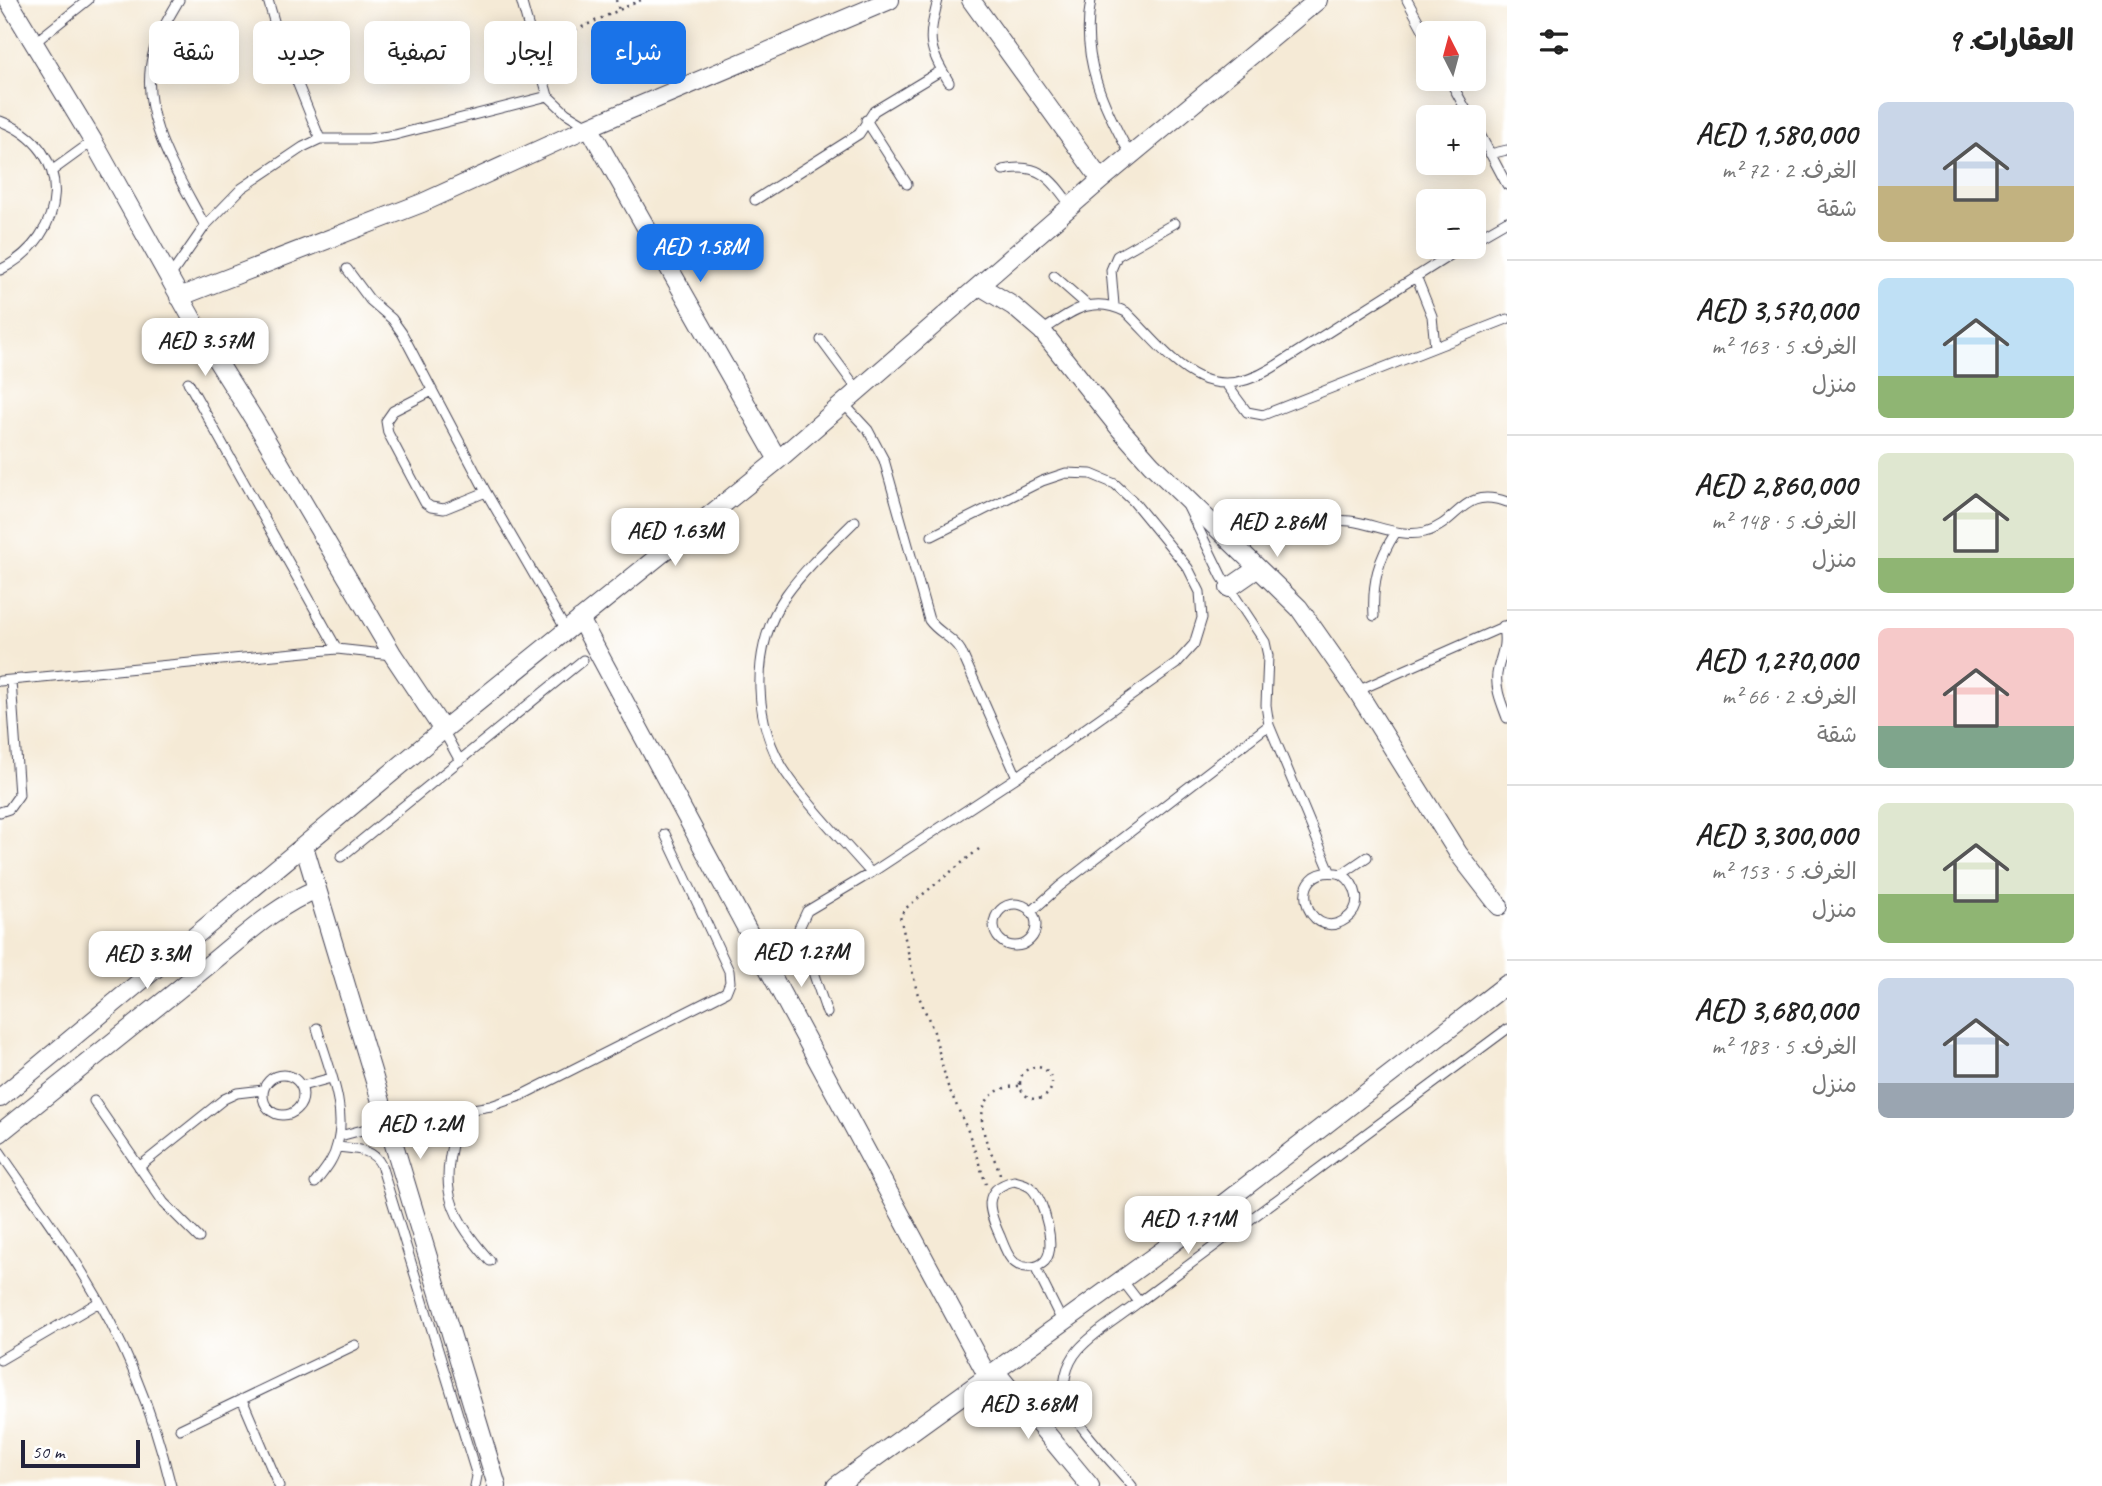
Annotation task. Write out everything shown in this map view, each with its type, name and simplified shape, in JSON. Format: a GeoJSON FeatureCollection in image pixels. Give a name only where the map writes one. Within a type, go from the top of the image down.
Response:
{"type":"FeatureCollection","features":[{"type":"Feature","properties":{"kind":"street"},"geometry":{"type":"LineString","coordinates":[[8,0],[93,141],[179,297],[393,655],[443,730]]}},
{"type":"Feature","properties":{"kind":"street"},"geometry":{"type":"LineString","coordinates":[[179,297],[422,202],[589,127],[890,0]]}},
{"type":"Feature","properties":{"kind":"street"},"geometry":{"type":"LineString","coordinates":[[971,0],[1101,180]]}},
{"type":"Feature","properties":{"kind":"street"},"geometry":{"type":"LineString","coordinates":[[0,1098],[443,730],[778,460],[1101,180],[1318,0]]}},
{"type":"Feature","properties":{"kind":"street"},"geometry":{"type":"LineString","coordinates":[[589,127],[778,460]]}},
{"type":"Feature","properties":{"kind":"street"},"geometry":{"type":"LineString","coordinates":[[979,286],[1013,306],[1042,331],[1120,429],[1306,617],[1357,691],[1435,818],[1499,906]]}},
{"type":"Feature","properties":{"kind":"street"},"geometry":{"type":"LineString","coordinates":[[1229,588],[1258,568]]}},
{"type":"Feature","properties":{"kind":"street"},"geometry":{"type":"LineString","coordinates":[[573,625],[991,1374],[1090,1486]]}},
{"type":"Feature","properties":{"kind":"street"},"geometry":{"type":"LineString","coordinates":[[304,846],[497,1486]]}},
{"type":"Feature","properties":{"kind":"street"},"geometry":{"type":"LineString","coordinates":[[0,1133],[226,952],[262,919],[279,907],[317,889]]}},
{"type":"Feature","properties":{"kind":"street"},"geometry":{"type":"LineString","coordinates":[[836,1486],[1122,1280],[1305,1142],[1507,984]]}},
{"type":"Feature","properties":{"kind":"lane"},"geometry":{"type":"LineString","coordinates":[[34,43],[89,0]]}},
{"type":"Feature","properties":{"kind":"lane"},"geometry":{"type":"LineString","coordinates":[[179,0],[164,26],[153,54],[149,83],[152,113],[174,167],[205,226]]}},
{"type":"Feature","properties":{"kind":"lane"},"geometry":{"type":"LineString","coordinates":[[268,0],[278,35],[320,139]]}},
{"type":"Feature","properties":{"kind":"lane"},"geometry":{"type":"LineString","coordinates":[[521,0],[548,96],[566,113],[589,127]]}},
{"type":"Feature","properties":{"kind":"lane"},"geometry":{"type":"LineString","coordinates":[[938,0],[930,37],[931,48],[950,82]]}},
{"type":"Feature","properties":{"kind":"lane"},"geometry":{"type":"LineString","coordinates":[[1091,0],[1088,38],[1090,63],[1107,110],[1131,156]]}},
{"type":"Feature","properties":{"kind":"lane"},"geometry":{"type":"LineString","coordinates":[[1407,0],[1418,21]]}},
{"type":"Feature","properties":{"kind":"lane"},"geometry":{"type":"LineString","coordinates":[[755,200],[859,134],[874,111],[942,70]]}},
{"type":"Feature","properties":{"kind":"lane"},"geometry":{"type":"LineString","coordinates":[[169,278],[205,226],[242,188],[262,172],[303,147],[320,139],[368,139],[395,135],[548,96]]}},
{"type":"Feature","properties":{"kind":"lane"},"geometry":{"type":"LineString","coordinates":[[866,120],[907,184]]}},
{"type":"Feature","properties":{"kind":"lane"},"geometry":{"type":"LineString","coordinates":[[0,121],[11,125],[41,149],[52,170],[54,194],[50,218],[40,240],[0,270]]}},
{"type":"Feature","properties":{"kind":"lane"},"geometry":{"type":"LineString","coordinates":[[52,170],[93,141]]}},
{"type":"Feature","properties":{"kind":"lane"},"geometry":{"type":"LineString","coordinates":[[1486,146],[1507,185]]}},
{"type":"Feature","properties":{"kind":"lane"},"geometry":{"type":"LineString","coordinates":[[1490,154],[1507,150]]}},
{"type":"Feature","properties":{"kind":"lane"},"geometry":{"type":"LineString","coordinates":[[1003,170],[1017,167],[1041,172],[1054,182],[1071,206]]}},
{"type":"Feature","properties":{"kind":"lane"},"geometry":{"type":"LineString","coordinates":[[1486,233],[1507,221]]}},
{"type":"Feature","properties":{"kind":"lane"},"geometry":{"type":"LineString","coordinates":[[1114,306],[1111,270],[1117,256],[1175,223]]}},
{"type":"Feature","properties":{"kind":"lane"},"geometry":{"type":"LineString","coordinates":[[1042,331],[1087,305],[1100,303],[1114,306],[1126,312],[1185,369],[1205,380],[1227,384],[1243,382],[1258,377],[1444,259]]}},
{"type":"Feature","properties":{"kind":"lane"},"geometry":{"type":"LineString","coordinates":[[347,269],[370,300],[397,326],[486,492],[573,625]]}},
{"type":"Feature","properties":{"kind":"lane"},"geometry":{"type":"LineString","coordinates":[[1054,276],[1087,305]]}},
{"type":"Feature","properties":{"kind":"lane"},"geometry":{"type":"LineString","coordinates":[[1416,276],[1432,316],[1435,347]]}},
{"type":"Feature","properties":{"kind":"lane"},"geometry":{"type":"LineString","coordinates":[[1227,384],[1247,412],[1263,415],[1507,319]]}},
{"type":"Feature","properties":{"kind":"lane"},"geometry":{"type":"LineString","coordinates":[[821,341],[858,390]]}},
{"type":"Feature","properties":{"kind":"lane"},"geometry":{"type":"LineString","coordinates":[[188,382],[337,649]]}},
{"type":"Feature","properties":{"kind":"lane"},"geometry":{"type":"LineString","coordinates":[[432,391],[393,411],[386,421],[388,433],[421,498],[430,507],[444,509],[486,492]]}},
{"type":"Feature","properties":{"kind":"lane"},"geometry":{"type":"LineString","coordinates":[[843,403],[868,430],[884,460],[929,620],[935,629],[952,639],[961,651],[1017,777]]}},
{"type":"Feature","properties":{"kind":"lane"},"geometry":{"type":"LineString","coordinates":[[827,1013],[799,928],[807,911],[871,873],[1017,777],[1176,664],[1194,644],[1202,618],[1200,592],[1188,568],[1133,501],[1115,484],[1091,474],[1066,473],[1042,481],[932,536]]}},
{"type":"Feature","properties":{"kind":"lane"},"geometry":{"type":"LineString","coordinates":[[1184,496],[1207,549],[1265,642],[1269,663],[1266,705],[1269,725],[1330,871]]}},
{"type":"Feature","properties":{"kind":"lane"},"geometry":{"type":"LineString","coordinates":[[1284,519],[1350,521],[1396,532],[1426,532],[1440,525],[1464,505],[1479,499],[1495,498],[1507,502]]}},
{"type":"Feature","properties":{"kind":"lane"},"geometry":{"type":"LineString","coordinates":[[855,521],[811,565],[785,596],[768,633],[760,673],[761,713],[777,759],[790,780],[871,873]]}},
{"type":"Feature","properties":{"kind":"lane"},"geometry":{"type":"LineString","coordinates":[[1374,616],[1372,593],[1376,572],[1384,551],[1396,532]]}},
{"type":"Feature","properties":{"kind":"lane"},"geometry":{"type":"LineString","coordinates":[[1357,691],[1505,625],[1506,651],[1497,674],[1497,687],[1507,718]]}},
{"type":"Feature","properties":{"kind":"lane"},"geometry":{"type":"LineString","coordinates":[[0,681],[337,649],[393,655]]}},
{"type":"Feature","properties":{"kind":"lane"},"geometry":{"type":"LineString","coordinates":[[341,857],[583,660]]}},
{"type":"Feature","properties":{"kind":"lane"},"geometry":{"type":"LineString","coordinates":[[0,812],[9,809],[19,794],[11,681]]}},
{"type":"Feature","properties":{"kind":"lane"},"geometry":{"type":"LineString","coordinates":[[1031,912],[1060,886],[1269,725]]}},
{"type":"Feature","properties":{"kind":"lane"},"geometry":{"type":"LineString","coordinates":[[443,730],[460,761]]}},
{"type":"Feature","properties":{"kind":"lane"},"geometry":{"type":"LineString","coordinates":[[340,1136],[387,1119],[491,1106],[520,1096],[726,992],[730,982],[729,971],[664,834]]}},
{"type":"Feature","properties":{"kind":"lane"},"geometry":{"type":"LineString","coordinates":[[1342,874],[1367,857]]}},
{"type":"Feature","properties":{"kind":"lane"},"geometry":{"type":"LineString","coordinates":[[1330,871],[1342,874],[1351,881],[1356,891],[1357,903],[1352,914],[1331,924],[1320,922],[1310,914],[1305,904],[1305,892],[1310,882],[1319,874],[1330,871]]}},
{"type":"Feature","properties":{"kind":"lane"},"geometry":{"type":"LineString","coordinates":[[1005,906],[1024,906],[1031,912],[1035,920],[1035,930],[1024,944],[1006,944],[999,938],[995,921],[1005,906]]}},
{"type":"Feature","properties":{"kind":"lane"},"geometry":{"type":"LineString","coordinates":[[315,1183],[333,1158],[340,1136],[340,1114],[317,1028]]}},
{"type":"Feature","properties":{"kind":"lane"},"geometry":{"type":"LineString","coordinates":[[1132,1486],[1067,1405],[1064,1385],[1069,1365],[1080,1348],[1507,1029]]}},
{"type":"Feature","properties":{"kind":"lane"},"geometry":{"type":"LineString","coordinates":[[278,1075],[292,1076],[302,1086],[304,1093],[300,1106],[289,1115],[275,1114],[265,1104],[263,1090],[271,1078],[278,1075]]}},
{"type":"Feature","properties":{"kind":"lane"},"geometry":{"type":"LineString","coordinates":[[302,1086],[331,1078]]}},
{"type":"Feature","properties":{"kind":"lane"},"geometry":{"type":"LineString","coordinates":[[139,1167],[224,1099],[250,1090],[263,1090]]}},
{"type":"Feature","properties":{"kind":"lane"},"geometry":{"type":"LineString","coordinates":[[94,1101],[164,1203],[199,1238]]}},
{"type":"Feature","properties":{"kind":"lane"},"geometry":{"type":"LineString","coordinates":[[461,1111],[449,1152],[447,1177],[451,1202],[461,1226],[490,1261]]}},
{"type":"Feature","properties":{"kind":"lane"},"geometry":{"type":"LineString","coordinates":[[337,1147],[372,1153],[381,1166],[477,1476],[475,1486]]}},
{"type":"Feature","properties":{"kind":"lane"},"geometry":{"type":"LineString","coordinates":[[0,1152],[99,1302],[146,1400],[171,1486]]}},
{"type":"Feature","properties":{"kind":"lane"},"geometry":{"type":"LineString","coordinates":[[1014,1181],[1025,1184],[1033,1190],[1038,1200],[1051,1243],[1050,1253],[1044,1262],[1035,1267],[1024,1268],[1014,1264],[1007,1255],[991,1215],[991,1197],[1003,1184],[1014,1181]]}},
{"type":"Feature","properties":{"kind":"lane"},"geometry":{"type":"LineString","coordinates":[[1035,1267],[1063,1324]]}},
{"type":"Feature","properties":{"kind":"lane"},"geometry":{"type":"LineString","coordinates":[[1122,1280],[1139,1302]]}},
{"type":"Feature","properties":{"kind":"lane"},"geometry":{"type":"LineString","coordinates":[[0,1360],[99,1302]]}},
{"type":"Feature","properties":{"kind":"lane"},"geometry":{"type":"LineString","coordinates":[[180,1429],[355,1345]]}},
{"type":"Feature","properties":{"kind":"lane"},"geometry":{"type":"LineString","coordinates":[[242,1399],[279,1486]]}},
{"type":"Feature","properties":{"kind":"path"},"geometry":{"type":"LineString","coordinates":[[616,0],[619,10]]}},
{"type":"Feature","properties":{"kind":"path"},"geometry":{"type":"LineString","coordinates":[[577,29],[641,0]]}},
{"type":"Feature","properties":{"kind":"path"},"geometry":{"type":"LineString","coordinates":[[979,849],[906,908],[900,916],[917,992],[934,1032],[947,1084],[968,1131],[991,1197]]}},
{"type":"Feature","properties":{"kind":"path"},"geometry":{"type":"LineString","coordinates":[[1033,1067],[1045,1069],[1052,1079],[1049,1091],[1039,1098],[1027,1096],[1020,1086],[1023,1074],[1033,1067]]}},
{"type":"Feature","properties":{"kind":"path"},"geometry":{"type":"LineString","coordinates":[[1003,1184],[983,1131],[982,1115],[992,1093],[1000,1087],[1020,1086]]}}]}
